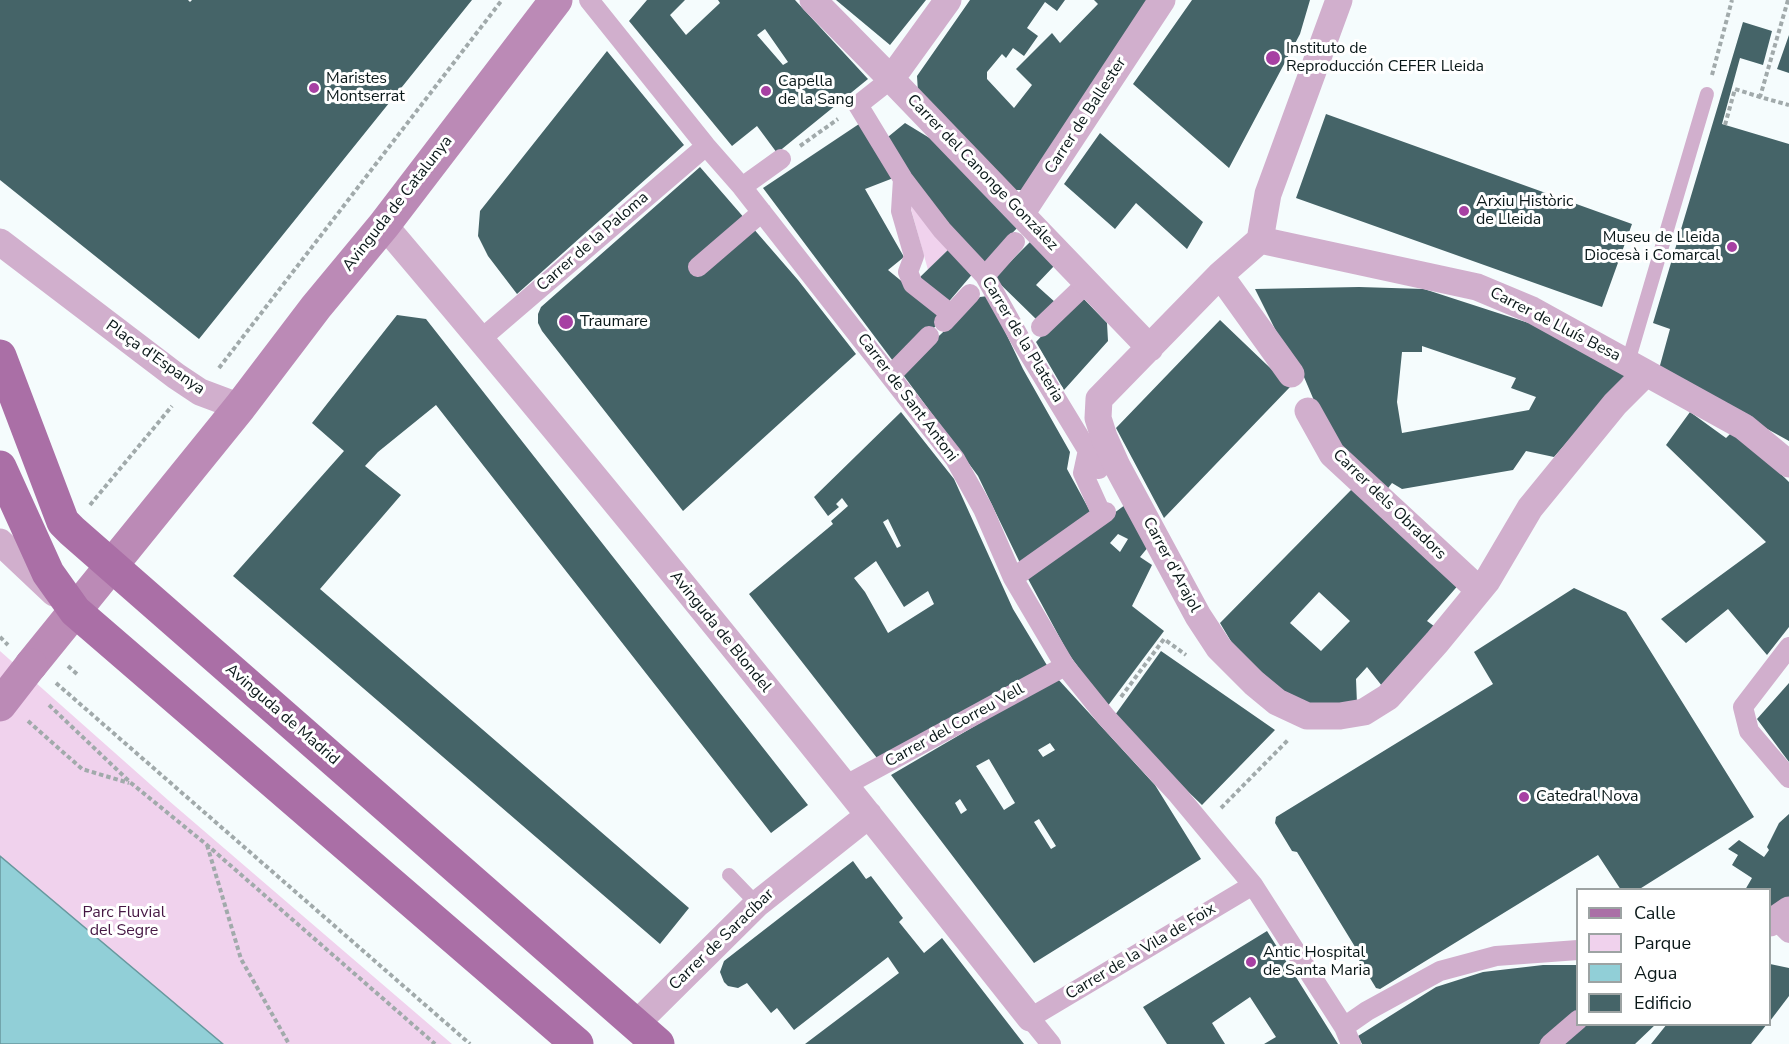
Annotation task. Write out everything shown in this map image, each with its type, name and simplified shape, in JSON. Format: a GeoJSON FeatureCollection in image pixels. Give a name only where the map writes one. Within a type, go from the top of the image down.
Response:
{"type":"FeatureCollection","features":[{"type":"Feature","properties":{"kind":"main road","name":"Avinguda de Catalunya"},"geometry":{"type":"LineString","coordinates":[[240,407],[316,307],[384,225],[556,0]]}},
{"type":"Feature","properties":{"kind":"main road","name":"Avinguda de Madrid"},"geometry":{"type":"LineString","coordinates":[[0,356],[63,522],[638,1038]]}},
{"type":"Feature","properties":{"kind":"main road"},"geometry":{"type":"LineString","coordinates":[[13,712],[31,665],[240,407]]}},
{"type":"Feature","properties":{"kind":"main road"},"geometry":{"type":"LineString","coordinates":[[0,467],[48,573],[75,611],[577,1044]]}},
{"type":"Feature","properties":{"kind":"street","name":"Carrer de Sant Antoni"},"geometry":{"type":"LineString","coordinates":[[589,0],[762,212],[955,459],[983,509],[1013,578],[1065,666],[1106,717],[1199,820],[1252,885],[1348,1036]]}},
{"type":"Feature","properties":{"kind":"street","name":"Carrer del Canonge González"},"geometry":{"type":"LineString","coordinates":[[813,0],[891,79],[1018,231],[1088,282],[1150,348]]}},
{"type":"Feature","properties":{"kind":"street"},"geometry":{"type":"LineString","coordinates":[[858,105],[891,79],[948,0]]}},
{"type":"Feature","properties":{"kind":"street","name":"Carrer de Ballester"},"geometry":{"type":"LineString","coordinates":[[985,276],[1018,231],[1162,0]]}},
{"type":"Feature","properties":{"kind":"street"},"geometry":{"type":"LineString","coordinates":[[1150,348],[1220,276],[1260,240],[1268,194],[1339,0]]}},
{"type":"Feature","properties":{"kind":"street","name":"Carrer de la Plateria"},"geometry":{"type":"LineString","coordinates":[[858,105],[903,179],[942,230],[985,276],[1033,334],[1096,443],[1099,469]]}},
{"type":"Feature","properties":{"kind":"street","name":"Carrer de la Paloma"},"geometry":{"type":"LineString","coordinates":[[481,339],[706,146]]}},
{"type":"Feature","properties":{"kind":"street"},"geometry":{"type":"LineString","coordinates":[[742,188],[781,159]]}},
{"type":"Feature","properties":{"kind":"street"},"geometry":{"type":"LineString","coordinates":[[903,179],[901,211],[914,255],[908,272],[913,284],[947,318],[970,294]]}},
{"type":"Feature","properties":{"kind":"street"},"geometry":{"type":"LineString","coordinates":[[698,267],[762,212]]}},
{"type":"Feature","properties":{"kind":"street","name":"Avinguda de Blondel"},"geometry":{"type":"LineString","coordinates":[[384,225],[481,339],[846,786],[1051,1044]]}},
{"type":"Feature","properties":{"kind":"street","name":"Carrer de Lluís Besa"},"geometry":{"type":"LineString","coordinates":[[1260,240],[1477,287],[1532,310],[1744,427],[1789,464]]}},
{"type":"Feature","properties":{"kind":"street","name":"Plaça d'Espanya"},"geometry":{"type":"LineString","coordinates":[[0,242],[150,358],[200,392],[240,407]]}},
{"type":"Feature","properties":{"kind":"street"},"geometry":{"type":"LineString","coordinates":[[1220,276],[1292,374]]}},
{"type":"Feature","properties":{"kind":"street"},"geometry":{"type":"LineString","coordinates":[[1033,334],[1088,282]]}},
{"type":"Feature","properties":{"kind":"street"},"geometry":{"type":"LineString","coordinates":[[891,375],[929,336]]}},
{"type":"Feature","properties":{"kind":"street","name":"Carrer d'Arajol"},"geometry":{"type":"LineString","coordinates":[[1150,348],[1099,399],[1096,443],[1117,466],[1198,616],[1219,648],[1277,702],[1307,716],[1340,716],[1364,712],[1388,697],[1487,581],[1530,508],[1615,404],[1637,368]]}},
{"type":"Feature","properties":{"kind":"street","name":"Carrer dels Obradors"},"geometry":{"type":"LineString","coordinates":[[1308,411],[1332,454],[1479,590]]}},
{"type":"Feature","properties":{"kind":"street"},"geometry":{"type":"LineString","coordinates":[[1013,578],[1104,513],[1083,473],[1096,443]]}},
{"type":"Feature","properties":{"kind":"street"},"geometry":{"type":"LineString","coordinates":[[0,542],[75,611]]}},
{"type":"Feature","properties":{"kind":"street"},"geometry":{"type":"LineString","coordinates":[[1789,647],[1743,707],[1749,731],[1789,778]]}},
{"type":"Feature","properties":{"kind":"street","name":"Carrer del Correu Vell"},"geometry":{"type":"LineString","coordinates":[[846,786],[1065,666]]}},
{"type":"Feature","properties":{"kind":"street","name":"Carrer de Saracíbar"},"geometry":{"type":"LineString","coordinates":[[638,1038],[757,904],[869,815]]}},
{"type":"Feature","properties":{"kind":"street","name":"Carrer de la Vila de Foix"},"geometry":{"type":"LineString","coordinates":[[1030,1018],[1252,885]]}},
{"type":"Feature","properties":{"kind":"street"},"geometry":{"type":"LineString","coordinates":[[1348,1036],[1367,1011],[1440,971],[1496,956],[1576,950]]}},
{"type":"Feature","properties":{"kind":"street"},"geometry":{"type":"LineString","coordinates":[[1550,1044],[1576,1022]]}},
{"type":"Feature","properties":{"kind":"lane"},"geometry":{"type":"LineString","coordinates":[[1637,368],[1707,94]]}},
{"type":"Feature","properties":{"kind":"lane"},"geometry":{"type":"LineString","coordinates":[[729,875],[757,904]]}},
{"type":"Feature","properties":{"kind":"path"},"geometry":{"type":"LineString","coordinates":[[72,531],[89,506],[180,396],[200,392],[502,0]]}},
{"type":"Feature","properties":{"kind":"path"},"geometry":{"type":"LineString","coordinates":[[1707,94],[1732,0]]}},
{"type":"Feature","properties":{"kind":"path"},"geometry":{"type":"LineString","coordinates":[[1760,97],[1788,0]]}},
{"type":"Feature","properties":{"kind":"path"},"geometry":{"type":"LineString","coordinates":[[1725,125],[1736,89],[1789,105]]}},
{"type":"Feature","properties":{"kind":"path"},"geometry":{"type":"LineString","coordinates":[[781,159],[858,105]]}},
{"type":"Feature","properties":{"kind":"path"},"geometry":{"type":"LineString","coordinates":[[0,637],[31,665],[63,688],[470,1044]]}},
{"type":"Feature","properties":{"kind":"path"},"geometry":{"type":"LineString","coordinates":[[1106,717],[1164,639]]}},
{"type":"Feature","properties":{"kind":"path"},"geometry":{"type":"LineString","coordinates":[[49,705],[131,783],[207,845],[435,1044]]}},
{"type":"Feature","properties":{"kind":"path"},"geometry":{"type":"LineString","coordinates":[[13,712],[82,769],[131,783]]}},
{"type":"Feature","properties":{"kind":"path"},"geometry":{"type":"LineString","coordinates":[[1199,820],[1257,771],[1289,739]]}},
{"type":"Feature","properties":{"kind":"path"},"geometry":{"type":"LineString","coordinates":[[207,845],[241,959],[289,1044]]}},
{"type":"Feature","properties":{"kind":"green space"},"geometry":{"type":"Polygon","coordinates":[[[906,191],[950,248],[928,270],[906,191]]]}},
{"type":"Feature","properties":{"kind":"green space","name":"Parc Fluvial del Segre"},"geometry":{"type":"Polygon","coordinates":[[[0,651],[168,800],[452,1044],[0,1044],[0,651]]]}},
{"type":"Feature","properties":{"kind":"water"},"geometry":{"type":"Polygon","coordinates":[[[0,856],[223,1044],[0,1044],[0,856]]]}},
{"type":"Feature","properties":{"kind":"building"},"geometry":{"type":"Polygon","coordinates":[[[0,0],[188,0],[190,2],[192,0],[472,0],[199,339],[0,180],[0,0]]]}},
{"type":"Feature","properties":{"kind":"building"},"geometry":{"type":"Polygon","coordinates":[[[647,0],[685,0],[670,15],[686,35],[720,3],[718,0],[795,0],[868,79],[777,153],[757,126],[732,146],[629,21],[647,0]],[[765,29],[757,35],[783,65],[788,62],[765,29]]]}},
{"type":"Feature","properties":{"kind":"building"},"geometry":{"type":"Polygon","coordinates":[[[836,0],[926,0],[890,45],[836,0]]]}},
{"type":"Feature","properties":{"kind":"building"},"geometry":{"type":"Polygon","coordinates":[[[970,0],[1065,0],[1057,11],[1045,2],[1027,28],[1038,36],[1024,56],[1013,48],[1006,58],[1002,54],[987,72],[987,79],[1014,108],[1032,85],[1016,69],[1052,33],[1060,43],[1098,4],[1094,0],[1157,0],[1027,190],[1012,190],[918,92],[917,76],[970,0]]]}},
{"type":"Feature","properties":{"kind":"building"},"geometry":{"type":"Polygon","coordinates":[[[1192,0],[1310,0],[1300,34],[1229,168],[1133,84],[1192,0]]]}},
{"type":"Feature","properties":{"kind":"building","name":"Museu de Lleida Diocesà i Comarcal"},"geometry":{"type":"Polygon","coordinates":[[[1743,22],[1772,31],[1763,65],[1740,58],[1722,124],[1789,144],[1789,441],[1659,369],[1670,329],[1653,323],[1743,22]]]}},
{"type":"Feature","properties":{"kind":"building"},"geometry":{"type":"Polygon","coordinates":[[[1789,35],[1789,73],[1777,69],[1789,35]]]}},
{"type":"Feature","properties":{"kind":"building"},"geometry":{"type":"Polygon","coordinates":[[[607,51],[684,145],[517,294],[488,256],[478,236],[480,211],[607,51]]]}},
{"type":"Feature","properties":{"kind":"building","name":"Arxiu Històric de Lleida"},"geometry":{"type":"Polygon","coordinates":[[[1326,114],[1632,224],[1602,307],[1296,198],[1326,114]]]}},
{"type":"Feature","properties":{"kind":"building"},"geometry":{"type":"Polygon","coordinates":[[[862,122],[896,177],[865,189],[904,257],[888,270],[945,317],[896,365],[763,188],[862,122]]]}},
{"type":"Feature","properties":{"kind":"building"},"geometry":{"type":"Polygon","coordinates":[[[905,123],[946,148],[1018,227],[982,265],[883,141],[905,123]]]}},
{"type":"Feature","properties":{"kind":"building"},"geometry":{"type":"Polygon","coordinates":[[[1100,133],[1203,222],[1187,249],[1136,203],[1115,229],[1064,184],[1100,133]]]}},
{"type":"Feature","properties":{"kind":"building"},"geometry":{"type":"Polygon","coordinates":[[[700,167],[798,280],[856,354],[683,511],[542,331],[538,323],[538,314],[541,307],[700,167]]]}},
{"type":"Feature","properties":{"kind":"building"},"geometry":{"type":"Polygon","coordinates":[[[1030,242],[1054,266],[1036,285],[1056,303],[1037,320],[994,278],[1030,242]]]}},
{"type":"Feature","properties":{"kind":"building"},"geometry":{"type":"Polygon","coordinates":[[[950,248],[975,271],[945,306],[917,280],[950,248]]]}},
{"type":"Feature","properties":{"kind":"building"},"geometry":{"type":"Polygon","coordinates":[[[1359,287],[1424,289],[1538,326],[1626,375],[1554,457],[1526,451],[1513,470],[1402,489],[1392,483],[1385,492],[1333,445],[1301,370],[1279,337],[1255,289],[1359,287]],[[1422,346],[1422,352],[1402,352],[1397,402],[1402,433],[1529,410],[1536,397],[1511,388],[1516,378],[1422,346]]]}},
{"type":"Feature","properties":{"kind":"building"},"geometry":{"type":"Polygon","coordinates":[[[1080,295],[1107,323],[1108,341],[1064,390],[1036,342],[1080,295]]]}},
{"type":"Feature","properties":{"kind":"building"},"geometry":{"type":"Polygon","coordinates":[[[988,296],[1023,369],[1070,452],[1067,469],[1091,513],[1021,565],[978,476],[901,372],[980,297],[988,296]]]}},
{"type":"Feature","properties":{"kind":"building"},"geometry":{"type":"Polygon","coordinates":[[[397,315],[426,319],[808,805],[771,833],[436,405],[378,452],[365,466],[401,495],[320,589],[689,908],[660,944],[233,576],[344,451],[312,423],[397,315]]]}},
{"type":"Feature","properties":{"kind":"building"},"geometry":{"type":"Polygon","coordinates":[[[1220,320],[1290,387],[1164,518],[1116,428],[1220,320]]]}},
{"type":"Feature","properties":{"kind":"building"},"geometry":{"type":"Polygon","coordinates":[[[901,412],[954,479],[1013,609],[1048,667],[877,758],[749,594],[833,524],[831,521],[848,506],[842,498],[836,504],[839,507],[828,516],[814,497],[901,412]],[[888,519],[883,522],[897,548],[901,546],[888,519]],[[876,561],[854,578],[865,592],[888,633],[934,604],[928,591],[904,607],[876,561]]]}},
{"type":"Feature","properties":{"kind":"building"},"geometry":{"type":"Polygon","coordinates":[[[1690,412],[1726,438],[1735,429],[1789,482],[1789,627],[1767,655],[1728,609],[1686,643],[1661,619],[1766,542],[1666,445],[1690,412]]]}},
{"type":"Feature","properties":{"kind":"building"},"geometry":{"type":"Polygon","coordinates":[[[1353,488],[1461,582],[1427,621],[1438,629],[1386,691],[1367,667],[1356,679],[1357,704],[1305,704],[1293,701],[1235,648],[1220,623],[1353,488]],[[1319,592],[1290,623],[1321,651],[1350,621],[1319,592]]]}},
{"type":"Feature","properties":{"kind":"building"},"geometry":{"type":"Polygon","coordinates":[[[1125,505],[1149,546],[1140,557],[1152,565],[1132,606],[1164,631],[1107,707],[1068,653],[1027,577],[1125,505]],[[1118,534],[1110,543],[1120,552],[1128,539],[1118,534]]]}},
{"type":"Feature","properties":{"kind":"building","name":"Catedral Nova"},"geometry":{"type":"Polygon","coordinates":[[[1574,588],[1626,612],[1754,817],[1641,888],[1620,888],[1598,855],[1380,989],[1376,988],[1359,960],[1360,955],[1297,852],[1292,851],[1275,823],[1276,817],[1493,684],[1474,652],[1574,588]]]}},
{"type":"Feature","properties":{"kind":"building"},"geometry":{"type":"Polygon","coordinates":[[[1161,651],[1275,730],[1202,805],[1147,752],[1115,715],[1161,651]]]}},
{"type":"Feature","properties":{"kind":"building"},"geometry":{"type":"Polygon","coordinates":[[[1057,678],[1155,785],[1201,859],[1034,963],[891,775],[1057,678]],[[1050,743],[1038,750],[1043,757],[1055,750],[1050,743]],[[989,759],[976,766],[1004,810],[1015,803],[989,759]],[[960,799],[955,803],[961,814],[967,810],[960,799]],[[1039,819],[1034,822],[1051,849],[1056,846],[1039,819]]]}},
{"type":"Feature","properties":{"kind":"building"},"geometry":{"type":"Polygon","coordinates":[[[1789,683],[1789,762],[1757,719],[1789,683]]]}},
{"type":"Feature","properties":{"kind":"building"},"geometry":{"type":"Polygon","coordinates":[[[1789,814],[1789,897],[1771,910],[1771,888],[1746,888],[1752,878],[1732,865],[1738,855],[1728,849],[1739,840],[1764,857],[1779,823],[1789,814]]]}},
{"type":"Feature","properties":{"kind":"building"},"geometry":{"type":"Polygon","coordinates":[[[853,861],[866,879],[871,876],[903,918],[899,922],[924,953],[942,938],[1024,1044],[805,1044],[899,973],[888,957],[794,1030],[777,1008],[771,1013],[747,983],[738,988],[728,986],[724,982],[720,972],[724,961],[853,861]]]}},
{"type":"Feature","properties":{"kind":"building","name":"Antic Hospital de Santa Maria"},"geometry":{"type":"Polygon","coordinates":[[[1267,931],[1338,1044],[1264,1044],[1276,1037],[1250,997],[1212,1023],[1225,1044],[1167,1044],[1143,1007],[1267,931]]]}},
{"type":"Feature","properties":{"kind":"building"},"geometry":{"type":"Polygon","coordinates":[[[1771,964],[1789,968],[1789,996],[1771,1020],[1771,964]]]}},
{"type":"Feature","properties":{"kind":"building"},"geometry":{"type":"Polygon","coordinates":[[[1543,965],[1576,965],[1576,1014],[1539,1044],[1362,1044],[1358,1036],[1436,987],[1483,972],[1543,965]]]}},
{"type":"Feature","properties":{"kind":"building"},"geometry":{"type":"Polygon","coordinates":[[[1580,1026],[1654,1026],[1635,1044],[1560,1044],[1580,1026]]]}},
{"type":"Feature","properties":{"kind":"building"},"geometry":{"type":"Polygon","coordinates":[[[1665,1026],[1765,1026],[1751,1044],[1651,1044],[1665,1026]]]}},
{"type":"Feature","properties":{"kind":"place","name":"Instituto de Reproducción CEFER Lleida"},"geometry":{"type":"Point","coordinates":[1273,58]}},
{"type":"Feature","properties":{"kind":"place","name":"Maristes Montserrat"},"geometry":{"type":"Point","coordinates":[314,88]}},
{"type":"Feature","properties":{"kind":"place","name":"Capella de la Sang"},"geometry":{"type":"Point","coordinates":[766,91]}},
{"type":"Feature","properties":{"kind":"place","name":"Arxiu Històric de Lleida"},"geometry":{"type":"Point","coordinates":[1464,211]}},
{"type":"Feature","properties":{"kind":"place","name":"Museu de Lleida Diocesà i Comarcal"},"geometry":{"type":"Point","coordinates":[1732,247]}},
{"type":"Feature","properties":{"kind":"place","name":"Traumare"},"geometry":{"type":"Point","coordinates":[566,322]}},
{"type":"Feature","properties":{"kind":"place","name":"Catedral Nova"},"geometry":{"type":"Point","coordinates":[1524,797]}},
{"type":"Feature","properties":{"kind":"place","name":"Antic Hospital de Santa Maria"},"geometry":{"type":"Point","coordinates":[1251,962]}}]}
